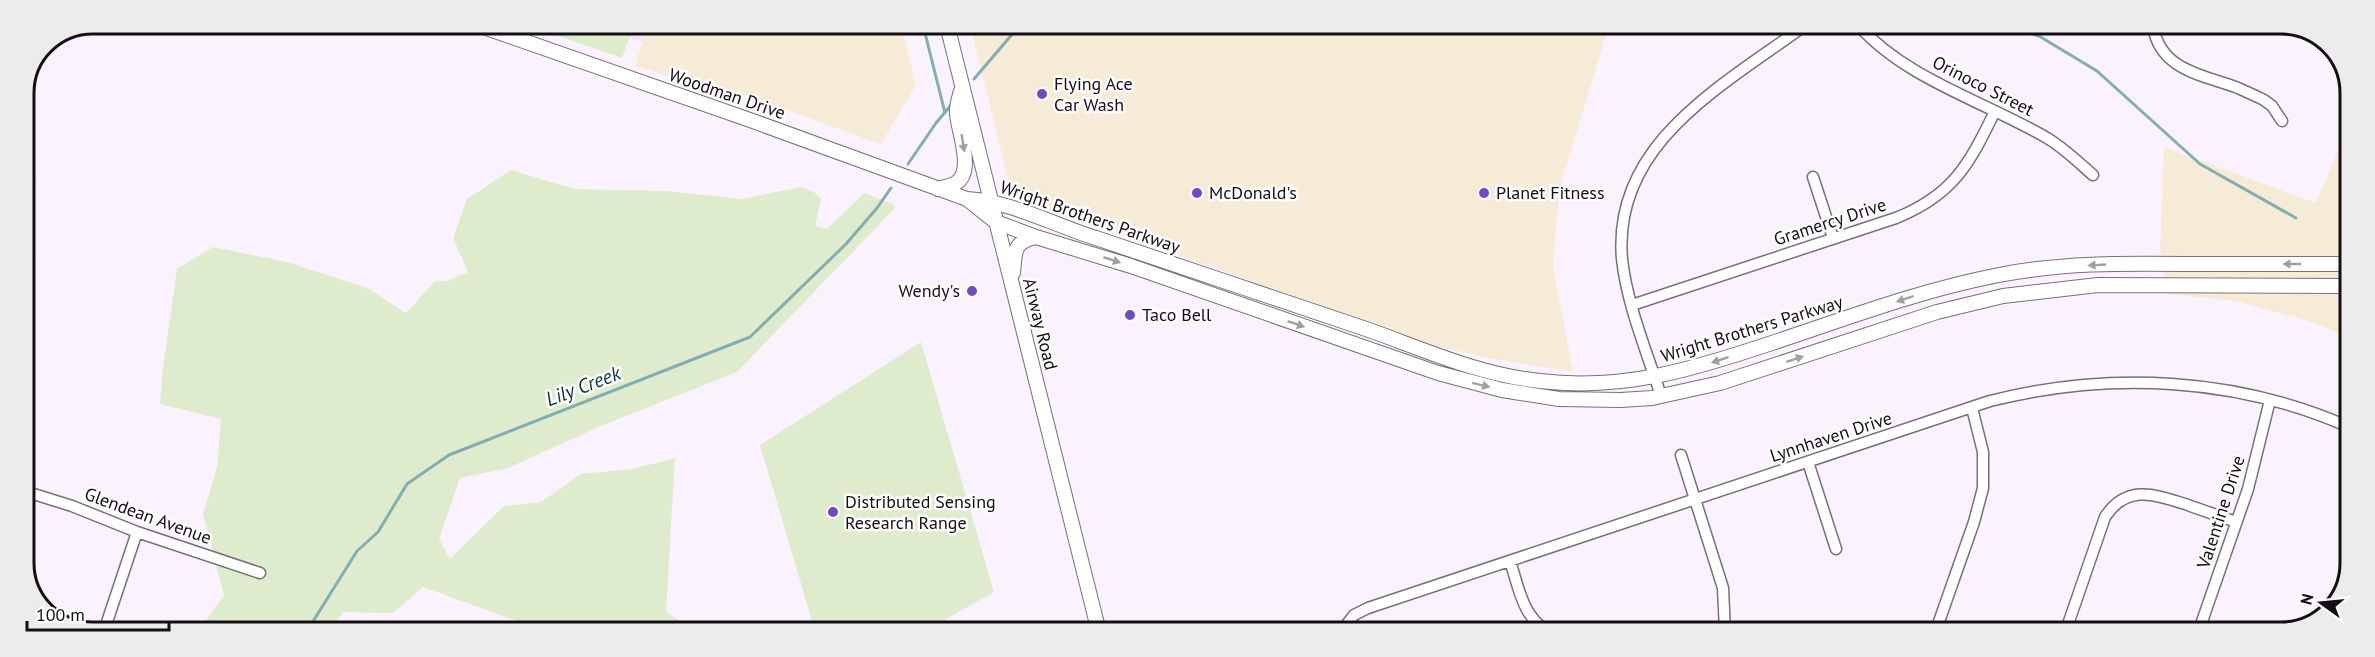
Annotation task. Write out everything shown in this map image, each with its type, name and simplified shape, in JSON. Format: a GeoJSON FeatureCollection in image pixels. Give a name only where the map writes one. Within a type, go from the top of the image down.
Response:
{"type":"FeatureCollection","features":[{"type":"Feature","properties":{"kind":"main road","name":"Woodman Drive"},"geometry":{"type":"LineString","coordinates":[[504,34],[967,199]]}},
{"type":"Feature","properties":{"kind":"main road","name":"Airway Road"},"geometry":{"type":"LineString","coordinates":[[949,34],[1097,622]]}},
{"type":"Feature","properties":{"kind":"main road"},"geometry":{"type":"LineString","coordinates":[[938,189],[957,182],[961,177],[965,161],[964,145],[956,113],[962,86]]}},
{"type":"Feature","properties":{"kind":"main road","name":"Wright Brothers Parkway"},"geometry":{"type":"LineString","coordinates":[[967,199],[991,200],[1112,244],[1371,331],[1450,361],[1494,373],[1542,382],[1588,384],[1625,382],[1655,377],[1739,354],[1928,291],[2008,273],[2115,264],[2340,264]]}},
{"type":"Feature","properties":{"kind":"main road","name":"Wright Brothers Parkway"},"geometry":{"type":"LineString","coordinates":[[967,199],[995,218],[1036,237],[1104,257],[1438,373],[1535,397],[1568,400],[1621,400],[1661,396],[1720,383],[1937,312],[2003,296],[2098,285],[2340,286]]}},
{"type":"Feature","properties":{"kind":"main road"},"geometry":{"type":"LineString","coordinates":[[995,218],[1052,235],[1112,244]]}},
{"type":"Feature","properties":{"kind":"main road"},"geometry":{"type":"LineString","coordinates":[[1013,287],[1015,254],[1018,247],[1024,240],[1036,237]]}},
{"type":"Feature","properties":{"kind":"street"},"geometry":{"type":"LineString","coordinates":[[1661,396],[1632,305],[1622,258],[1623,223],[1634,186],[1652,150],[1675,124],[1793,34]]}},
{"type":"Feature","properties":{"kind":"street","name":"Orinoco Street"},"geometry":{"type":"LineString","coordinates":[[1867,34],[1893,56],[2060,146],[2092,175]]}},
{"type":"Feature","properties":{"kind":"street"},"geometry":{"type":"LineString","coordinates":[[2155,34],[2164,54],[2178,66],[2264,100],[2282,121]]}},
{"type":"Feature","properties":{"kind":"street","name":"Gramercy Drive"},"geometry":{"type":"LineString","coordinates":[[1632,305],[1896,218],[1935,198],[1951,185],[1966,166],[1995,111]]}},
{"type":"Feature","properties":{"kind":"street"},"geometry":{"type":"LineString","coordinates":[[1813,177],[1833,238]]}},
{"type":"Feature","properties":{"kind":"street","name":"Lynnhaven Drive"},"geometry":{"type":"LineString","coordinates":[[1347,622],[1368,608],[1990,401],[2044,389],[2106,382],[2199,386],[2270,400],[2340,424]]}},
{"type":"Feature","properties":{"kind":"street","name":"Valentine Drive"},"geometry":{"type":"LineString","coordinates":[[2202,622],[2254,469],[2270,400]]}},
{"type":"Feature","properties":{"kind":"street"},"geometry":{"type":"LineString","coordinates":[[1939,622],[1974,522],[1983,488],[1983,452],[1972,408]]}},
{"type":"Feature","properties":{"kind":"street"},"geometry":{"type":"LineString","coordinates":[[1681,455],[1723,588],[1725,622]]}},
{"type":"Feature","properties":{"kind":"street"},"geometry":{"type":"LineString","coordinates":[[1808,462],[1836,549]]}},
{"type":"Feature","properties":{"kind":"street","name":"Glendean Avenue"},"geometry":{"type":"LineString","coordinates":[[35,494],[72,506],[137,532],[260,573]]}},
{"type":"Feature","properties":{"kind":"street"},"geometry":{"type":"LineString","coordinates":[[2069,622],[2105,517],[2124,498],[2136,495],[2156,495],[2236,522]]}},
{"type":"Feature","properties":{"kind":"street"},"geometry":{"type":"LineString","coordinates":[[107,622],[137,532]]}},
{"type":"Feature","properties":{"kind":"street"},"geometry":{"type":"LineString","coordinates":[[1510,561],[1527,613],[1535,622]]}},
{"type":"Feature","properties":{"kind":"shaded area"},"geometry":{"type":"Polygon","coordinates":[[[631,34],[645,34],[642,42],[629,38],[631,34]]]}},
{"type":"Feature","properties":{"kind":"shaded area"},"geometry":{"type":"Polygon","coordinates":[[[645,34],[903,34],[916,85],[881,144],[755,97],[728,98],[635,65],[645,34]]]}},
{"type":"Feature","properties":{"kind":"shaded area"},"geometry":{"type":"Polygon","coordinates":[[[972,34],[1606,34],[1559,190],[1553,267],[1573,372],[1489,358],[1436,346],[1027,202],[1009,183],[972,34]]]}},
{"type":"Feature","properties":{"kind":"shaded area"},"geometry":{"type":"Polygon","coordinates":[[[2340,146],[2340,334],[2318,324],[2236,301],[2168,294],[2160,249],[2164,147],[2316,203],[2340,146]]]}},
{"type":"Feature","properties":{"kind":"green space"},"geometry":{"type":"Polygon","coordinates":[[[552,34],[631,34],[622,58],[552,34]]]}},
{"type":"Feature","properties":{"kind":"green space"},"geometry":{"type":"Polygon","coordinates":[[[511,170],[574,189],[666,191],[741,199],[801,187],[814,192],[821,199],[815,226],[827,229],[864,193],[893,204],[895,208],[737,372],[601,426],[508,468],[460,478],[439,539],[450,559],[504,506],[541,502],[581,474],[633,469],[675,458],[666,612],[682,622],[520,622],[423,587],[393,613],[343,612],[336,622],[205,622],[224,595],[203,514],[217,468],[221,419],[160,404],[177,269],[213,247],[287,262],[367,288],[406,313],[435,281],[447,281],[468,272],[453,238],[467,199],[511,170]]]}},
{"type":"Feature","properties":{"kind":"green space"},"geometry":{"type":"Polygon","coordinates":[[[921,342],[994,592],[941,622],[812,622],[760,445],[921,342]]]}},
{"type":"Feature","properties":{"kind":"waterway"},"geometry":{"type":"LineString","coordinates":[[925,34],[945,113]]}},
{"type":"Feature","properties":{"kind":"waterway","name":"Lily Creek"},"geometry":{"type":"LineString","coordinates":[[974,79],[1012,34]]}},
{"type":"Feature","properties":{"kind":"waterway"},"geometry":{"type":"LineString","coordinates":[[2033,34],[2097,71],[2200,164],[2296,218]]}},
{"type":"Feature","properties":{"kind":"waterway","name":"Lily Creek"},"geometry":{"type":"LineString","coordinates":[[908,164],[951,105]]}},
{"type":"Feature","properties":{"kind":"waterway","name":"Lily Creek"},"geometry":{"type":"LineString","coordinates":[[313,622],[357,551],[378,532],[407,484],[449,455],[750,337],[846,244],[891,188]]}},
{"type":"Feature","properties":{"kind":"place","name":"Flying Ace Car Wash"},"geometry":{"type":"Point","coordinates":[1042,94]}},
{"type":"Feature","properties":{"kind":"place","name":"McDonald's"},"geometry":{"type":"Point","coordinates":[1197,193]}},
{"type":"Feature","properties":{"kind":"place","name":"Planet Fitness"},"geometry":{"type":"Point","coordinates":[1484,193]}},
{"type":"Feature","properties":{"kind":"place","name":"Wendy's"},"geometry":{"type":"Point","coordinates":[972,291]}},
{"type":"Feature","properties":{"kind":"place","name":"Taco Bell"},"geometry":{"type":"Point","coordinates":[1130,315]}},
{"type":"Feature","properties":{"kind":"place","name":"Distributed Sensing Research Range"},"geometry":{"type":"Point","coordinates":[833,512]}}]}
